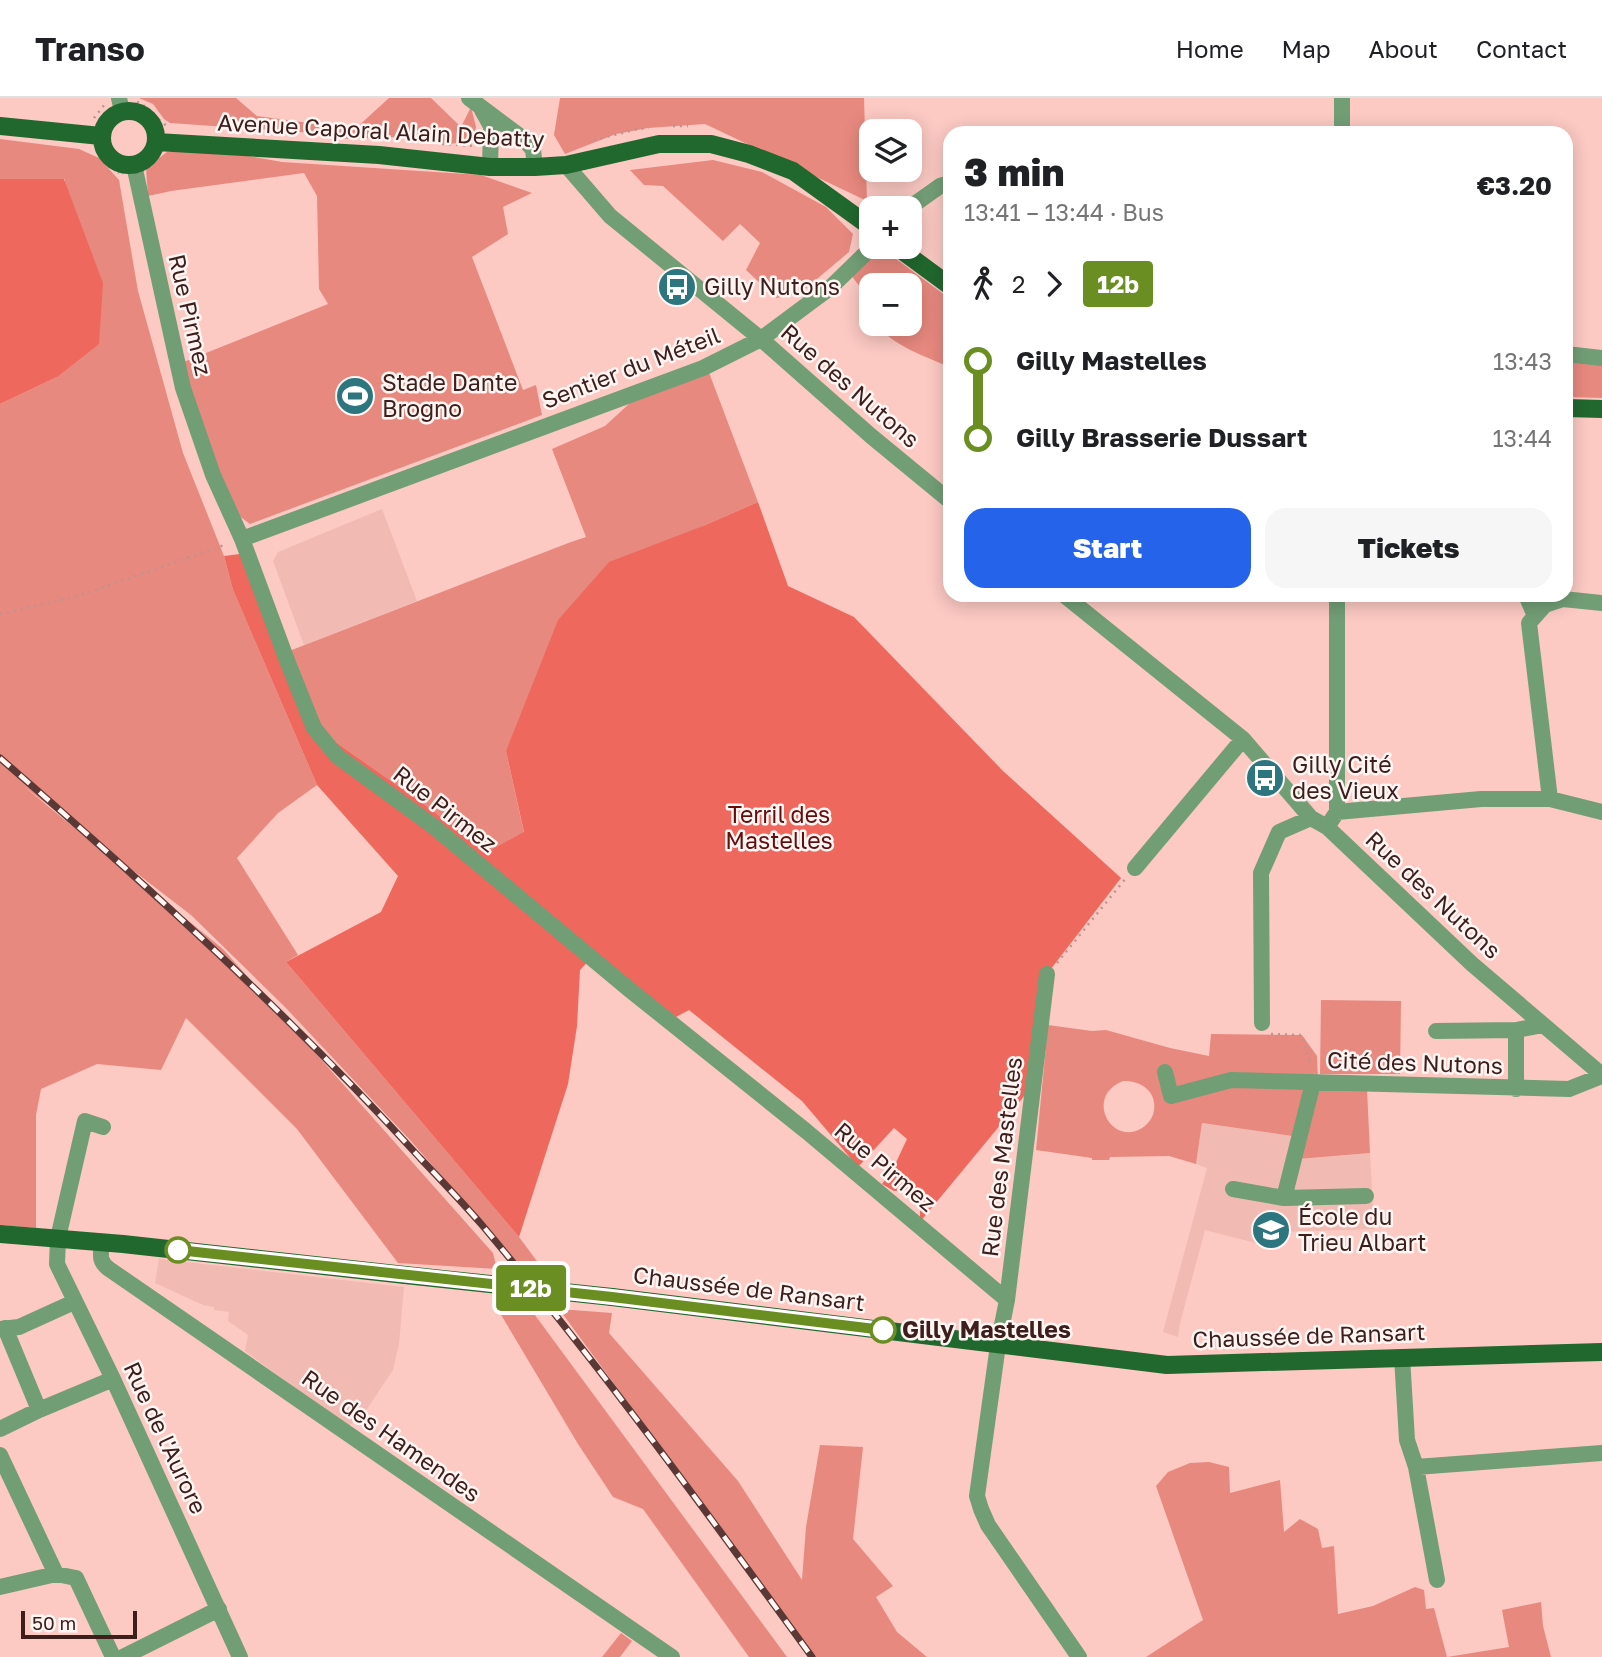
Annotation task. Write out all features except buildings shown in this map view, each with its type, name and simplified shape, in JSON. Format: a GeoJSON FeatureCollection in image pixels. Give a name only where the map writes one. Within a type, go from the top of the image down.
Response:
{"type":"FeatureCollection","features":[{"type":"Feature","properties":{"kind":"main road"},"geometry":{"type":"LineString","coordinates":[[120,104],[150,120],[156,132],[153,151],[147,159],[134,165],[113,160],[102,146],[101,136],[107,121],[120,104]]}},
{"type":"Feature","properties":{"kind":"main road"},"geometry":{"type":"LineString","coordinates":[[0,126],[101,136]]}},
{"type":"Feature","properties":{"kind":"main road","name":"Avenue Caporal Alain Debatty"},"geometry":{"type":"LineString","coordinates":[[156,142],[379,155],[490,167],[566,165],[659,145],[710,144],[749,154],[793,171],[859,219]]}},
{"type":"Feature","properties":{"kind":"main road"},"geometry":{"type":"LineString","coordinates":[[913,259],[943,281]]}},
{"type":"Feature","properties":{"kind":"main road"},"geometry":{"type":"LineString","coordinates":[[1573,408],[1602,410]]}},
{"type":"Feature","properties":{"kind":"main road","name":"Chaussée de Ransart"},"geometry":{"type":"LineString","coordinates":[[0,1234],[102,1242],[612,1297],[1167,1364],[1602,1352]]}},
{"type":"Feature","properties":{"kind":"street"},"geometry":{"type":"LineString","coordinates":[[1342,98],[1342,126]]}},
{"type":"Feature","properties":{"kind":"street"},"geometry":{"type":"LineString","coordinates":[[474,102],[491,126],[490,167]]}},
{"type":"Feature","properties":{"kind":"street"},"geometry":{"type":"LineString","coordinates":[[474,102],[525,140],[533,150],[535,167]]}},
{"type":"Feature","properties":{"kind":"street","name":"Rue Pirmez"},"geometry":{"type":"LineString","coordinates":[[134,165],[183,388],[212,475],[242,539],[314,728],[337,756],[433,825],[1007,1300]]}},
{"type":"Feature","properties":{"kind":"street","name":"Rue des Nutons"},"geometry":{"type":"LineString","coordinates":[[566,165],[610,216],[761,339],[943,495]]}},
{"type":"Feature","properties":{"kind":"street"},"geometry":{"type":"LineString","coordinates":[[922,199],[943,185]]}},
{"type":"Feature","properties":{"kind":"street","name":"Sentier du Méteil"},"geometry":{"type":"LineString","coordinates":[[242,539],[703,368],[761,339],[831,287],[860,259]]}},
{"type":"Feature","properties":{"kind":"street"},"geometry":{"type":"LineString","coordinates":[[1573,355],[1602,358]]}},
{"type":"Feature","properties":{"kind":"street"},"geometry":{"type":"LineString","coordinates":[[1573,600],[1602,603]]}},
{"type":"Feature","properties":{"kind":"street","name":"Rue des Nutons"},"geometry":{"type":"LineString","coordinates":[[1074,602],[1243,739],[1311,818],[1327,827],[1472,964],[1602,1075]]}},
{"type":"Feature","properties":{"kind":"street"},"geometry":{"type":"LineString","coordinates":[[1327,827],[1337,812],[1336,602]]}},
{"type":"Feature","properties":{"kind":"street"},"geometry":{"type":"LineString","coordinates":[[1529,602],[1535,616]]}},
{"type":"Feature","properties":{"kind":"street"},"geometry":{"type":"LineString","coordinates":[[1550,799],[1529,622],[1545,605],[1554,602]]}},
{"type":"Feature","properties":{"kind":"street"},"geometry":{"type":"LineString","coordinates":[[1135,868],[1243,739]]}},
{"type":"Feature","properties":{"kind":"street"},"geometry":{"type":"LineString","coordinates":[[1337,812],[1481,799],[1550,799],[1602,812]]}},
{"type":"Feature","properties":{"kind":"street"},"geometry":{"type":"LineString","coordinates":[[1262,1023],[1261,873],[1279,832],[1311,818]]}},
{"type":"Feature","properties":{"kind":"street","name":"Rue des Mastelles"},"geometry":{"type":"LineString","coordinates":[[1047,974],[1007,1300],[977,1496],[988,1525],[1079,1657]]}},
{"type":"Feature","properties":{"kind":"street","name":"Cité des Nutons"},"geometry":{"type":"LineString","coordinates":[[1436,1031],[1516,1030],[1543,1025]]}},
{"type":"Feature","properties":{"kind":"street","name":"Cité des Nutons"},"geometry":{"type":"LineString","coordinates":[[1516,1030],[1516,1089]]}},
{"type":"Feature","properties":{"kind":"street","name":"Cité des Nutons"},"geometry":{"type":"LineString","coordinates":[[1165,1072],[1171,1096],[1231,1080],[1569,1090],[1602,1075]]}},
{"type":"Feature","properties":{"kind":"street","name":"Cité des Nutons"},"geometry":{"type":"LineString","coordinates":[[1284,1198],[1313,1083]]}},
{"type":"Feature","properties":{"kind":"street","name":"Rue de l'Aurore"},"geometry":{"type":"LineString","coordinates":[[103,1126],[85,1121],[58,1238],[57,1264],[113,1378],[240,1657]]}},
{"type":"Feature","properties":{"kind":"street"},"geometry":{"type":"LineString","coordinates":[[1233,1189],[1284,1198],[1366,1196]]}},
{"type":"Feature","properties":{"kind":"street","name":"Rue des Hamendes"},"geometry":{"type":"LineString","coordinates":[[102,1242],[102,1264],[672,1657]]}},
{"type":"Feature","properties":{"kind":"street"},"geometry":{"type":"LineString","coordinates":[[39,1410],[3,1329],[19,1326],[74,1302]]}},
{"type":"Feature","properties":{"kind":"street"},"geometry":{"type":"LineString","coordinates":[[1402,1357],[1407,1440],[1416,1467],[1437,1580]]}},
{"type":"Feature","properties":{"kind":"street"},"geometry":{"type":"LineString","coordinates":[[0,1429],[113,1378]]}},
{"type":"Feature","properties":{"kind":"street"},"geometry":{"type":"LineString","coordinates":[[1416,1467],[1602,1453]]}},
{"type":"Feature","properties":{"kind":"street"},"geometry":{"type":"LineString","coordinates":[[0,1455],[55,1574]]}},
{"type":"Feature","properties":{"kind":"street"},"geometry":{"type":"LineString","coordinates":[[0,1587],[55,1574],[76,1578],[113,1657]]}},
{"type":"Feature","properties":{"kind":"street"},"geometry":{"type":"LineString","coordinates":[[123,1657],[219,1609]]}},
{"type":"Feature","properties":{"kind":"path"},"geometry":{"type":"LineString","coordinates":[[0,614],[78,596],[242,539]]}},
{"type":"Feature","properties":{"kind":"path"},"geometry":{"type":"LineString","coordinates":[[1047,974],[1135,868]]}},
{"type":"Feature","properties":{"kind":"path"},"geometry":{"type":"LineString","coordinates":[[1262,1023],[1262,1034],[1303,1034],[1313,1083]]}},
{"type":"Feature","properties":{"kind":"shaded area"},"geometry":{"type":"Polygon","coordinates":[[[139,98],[236,98],[257,116],[355,129],[389,98],[431,98],[461,127],[471,107],[476,127],[474,136],[467,142],[448,144],[400,137],[348,139],[313,133],[170,123],[153,104],[139,98]]]}},
{"type":"Feature","properties":{"kind":"shaded area"},"geometry":{"type":"Polygon","coordinates":[[[560,98],[864,98],[865,119],[859,119],[859,182],[866,182],[867,196],[859,197],[705,124],[648,128],[616,134],[565,154],[554,135],[560,98]]]}},
{"type":"Feature","properties":{"kind":"shaded area"},"geometry":{"type":"Polygon","coordinates":[[[0,139],[79,149],[99,158],[119,180],[138,291],[183,453],[224,556],[233,590],[317,785],[278,813],[237,858],[298,955],[286,962],[519,1237],[548,1276],[527,1273],[410,1140],[285,1007],[191,915],[22,785],[223,949],[493,1253],[497,1269],[398,1263],[297,1129],[186,1018],[161,1070],[97,1064],[41,1089],[36,1115],[36,1228],[0,1225],[0,404],[57,377],[65,179],[0,179],[0,139]]]}},
{"type":"Feature","properties":{"kind":"shaded area"},"geometry":{"type":"Polygon","coordinates":[[[215,150],[282,162],[481,175],[532,193],[503,207],[508,234],[472,257],[523,390],[536,385],[542,415],[250,524],[227,507],[181,363],[328,304],[319,289],[317,196],[304,173],[148,196],[146,168],[167,152],[215,150]]]}},
{"type":"Feature","properties":{"kind":"shaded area"},"geometry":{"type":"Polygon","coordinates":[[[713,160],[762,172],[826,207],[853,234],[849,252],[799,294],[776,298],[746,270],[760,243],[740,224],[723,241],[663,186],[644,185],[630,170],[713,160]]]}},
{"type":"Feature","properties":{"kind":"shaded area"},"geometry":{"type":"Polygon","coordinates":[[[860,259],[896,259],[915,273],[859,273],[859,286],[848,271],[860,259]]]}},
{"type":"Feature","properties":{"kind":"shaded area"},"geometry":{"type":"Polygon","coordinates":[[[922,278],[943,294],[943,364],[888,336],[922,336],[922,278]]]}},
{"type":"Feature","properties":{"kind":"shaded area"},"geometry":{"type":"Polygon","coordinates":[[[1573,357],[1602,361],[1602,398],[1573,397],[1573,357]]]}},
{"type":"Feature","properties":{"kind":"shaded area"},"geometry":{"type":"Polygon","coordinates":[[[708,370],[758,502],[703,526],[506,751],[524,833],[487,852],[327,736],[284,653],[586,537],[552,449],[605,426],[630,403],[708,370]]]}},
{"type":"Feature","properties":{"kind":"shaded area"},"geometry":{"type":"Polygon","coordinates":[[[382,509],[417,601],[304,645],[273,561],[278,552],[382,509]]]}},
{"type":"Feature","properties":{"kind":"shaded area"},"geometry":{"type":"Polygon","coordinates":[[[1321,1000],[1401,1001],[1400,1074],[1320,1074],[1321,1000]]]}},
{"type":"Feature","properties":{"kind":"shaded area"},"geometry":{"type":"Polygon","coordinates":[[[1048,1025],[1092,1031],[1106,1030],[1209,1056],[1211,1034],[1302,1035],[1317,1056],[1318,1081],[1367,1089],[1370,1153],[1298,1159],[1292,1136],[1202,1123],[1196,1164],[1169,1156],[1092,1160],[1036,1150],[1048,1025]],[[1123,1081],[1111,1088],[1105,1097],[1104,1107],[1106,1117],[1112,1125],[1120,1131],[1131,1132],[1148,1123],[1154,1103],[1146,1088],[1123,1081]]]}},
{"type":"Feature","properties":{"kind":"shaded area","name":"École du Trieu Albart"},"geometry":{"type":"Polygon","coordinates":[[[1202,1123],[1292,1136],[1298,1159],[1370,1153],[1374,1229],[1276,1232],[1271,1247],[1205,1230],[1178,1337],[1163,1332],[1207,1168],[1196,1164],[1202,1123]]]}},
{"type":"Feature","properties":{"kind":"shaded area"},"geometry":{"type":"Polygon","coordinates":[[[159,1259],[404,1287],[399,1344],[393,1370],[367,1409],[348,1427],[245,1351],[248,1335],[228,1321],[229,1312],[214,1310],[214,1307],[203,1305],[155,1283],[159,1259]]]}},
{"type":"Feature","properties":{"kind":"shaded area"},"geometry":{"type":"Polygon","coordinates":[[[494,1303],[529,1307],[787,1657],[749,1657],[643,1509],[613,1497],[578,1444],[494,1303]]]}},
{"type":"Feature","properties":{"kind":"shaded area"},"geometry":{"type":"Polygon","coordinates":[[[559,1309],[612,1313],[609,1333],[738,1481],[802,1580],[806,1527],[820,1445],[863,1447],[853,1539],[893,1586],[876,1597],[897,1632],[927,1657],[815,1657],[559,1309]]]}},
{"type":"Feature","properties":{"kind":"shaded area"},"geometry":{"type":"Polygon","coordinates":[[[1209,1462],[1229,1467],[1230,1493],[1280,1480],[1284,1532],[1300,1519],[1318,1529],[1322,1548],[1334,1546],[1338,1614],[1373,1606],[1415,1587],[1424,1590],[1426,1609],[1434,1608],[1447,1657],[1146,1657],[1203,1620],[1156,1486],[1168,1472],[1190,1463],[1209,1462]]]}},
{"type":"Feature","properties":{"kind":"shaded area"},"geometry":{"type":"Polygon","coordinates":[[[1541,1602],[1543,1626],[1551,1657],[1447,1657],[1509,1647],[1502,1610],[1541,1602]]]}},
{"type":"Feature","properties":{"kind":"shaded area"},"geometry":{"type":"Polygon","coordinates":[[[621,1633],[632,1641],[620,1657],[602,1657],[621,1633]]]}},
{"type":"Feature","properties":{"kind":"green space"},"geometry":{"type":"Polygon","coordinates":[[[0,179],[64,179],[103,283],[99,344],[57,377],[0,404],[0,179]]]}},
{"type":"Feature","properties":{"kind":"green space","name":"Terril des Mastelles"},"geometry":{"type":"Polygon","coordinates":[[[758,502],[788,586],[854,617],[1003,771],[1121,878],[1047,974],[1025,1095],[920,1222],[920,1204],[909,1190],[894,1191],[882,1184],[892,1171],[907,1139],[894,1128],[858,1167],[802,1101],[689,1010],[676,1017],[594,955],[580,970],[577,1026],[568,1084],[519,1237],[286,962],[381,912],[398,876],[317,785],[233,590],[224,556],[240,554],[327,736],[487,852],[524,832],[506,751],[558,620],[609,562],[758,502]]]}},
{"type":"Feature","properties":{"kind":"railway"},"geometry":{"type":"LineString","coordinates":[[0,758],[163,902],[268,1002],[467,1208],[610,1384],[812,1657]]}},
{"type":"Feature","properties":{"kind":"bus line","name":"12b"},"geometry":{"type":"LineString","coordinates":[[178,1250],[612,1297],[883,1330]]}},
{"type":"Feature","properties":{"kind":"place","name":"Gilly Nutons"},"geometry":{"type":"Point","coordinates":[677,287]}},
{"type":"Feature","properties":{"kind":"place","name":"Stade Dante Brogno"},"geometry":{"type":"Point","coordinates":[355,396]}},
{"type":"Feature","properties":{"kind":"place","name":"Gilly Cité des Vieux"},"geometry":{"type":"Point","coordinates":[1265,778]}},
{"type":"Feature","properties":{"kind":"place","name":"École du Trieu Albart"},"geometry":{"type":"Point","coordinates":[1271,1230]}},
{"type":"Feature","properties":{"kind":"place","name":"Gilly Mastelles"},"geometry":{"type":"Point","coordinates":[883,1330]}}]}
